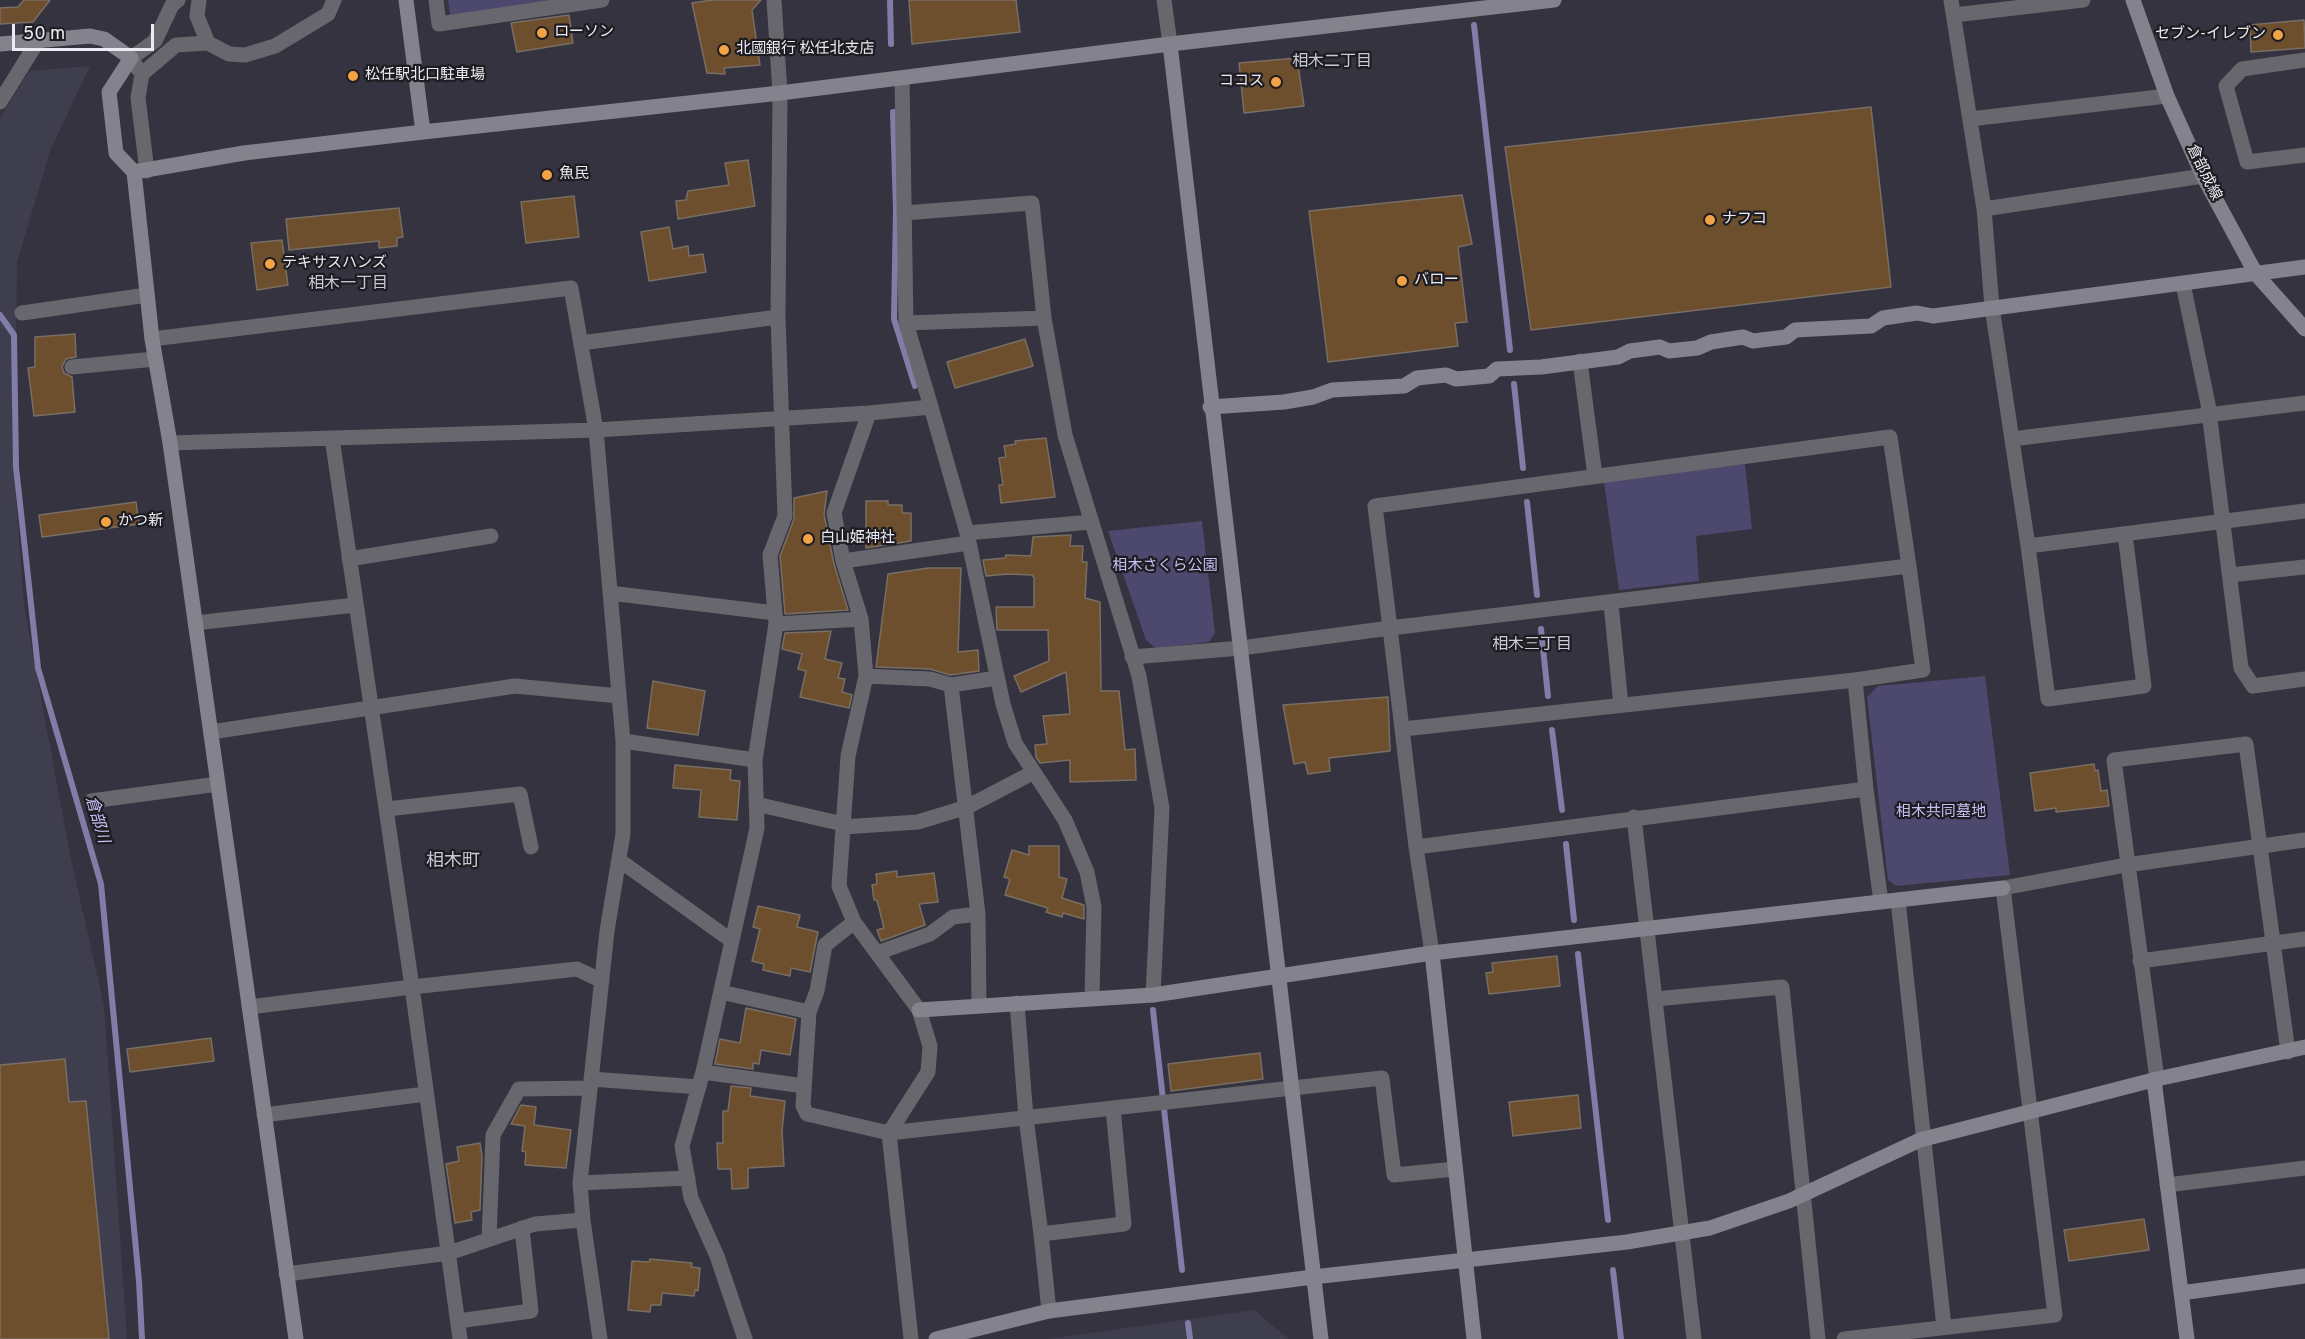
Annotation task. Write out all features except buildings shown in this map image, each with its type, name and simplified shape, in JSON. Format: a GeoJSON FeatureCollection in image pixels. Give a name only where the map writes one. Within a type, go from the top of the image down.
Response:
{"type":"FeatureCollection","features":[{"type":"Feature","properties":{"kind":"street"},"geometry":{"type":"LineString","coordinates":[[178,0],[172,5],[155,41],[131,58],[109,92],[116,153],[140,171],[244,153],[780,93],[1170,44],[1554,0]]}},
{"type":"Feature","properties":{"kind":"street"},"geometry":{"type":"LineString","coordinates":[[199,0],[197,16],[208,43]]}},
{"type":"Feature","properties":{"kind":"street"},"geometry":{"type":"LineString","coordinates":[[296,1339],[170,443],[152,339],[147,295],[138,98],[142,74],[176,45],[208,43],[229,54],[245,55],[275,46],[328,14],[334,0]]}},
{"type":"Feature","properties":{"kind":"street"},"geometry":{"type":"LineString","coordinates":[[406,0],[423,132]]}},
{"type":"Feature","properties":{"kind":"street"},"geometry":{"type":"LineString","coordinates":[[436,0],[439,24],[603,0]]}},
{"type":"Feature","properties":{"kind":"street"},"geometry":{"type":"LineString","coordinates":[[745,1339],[717,1256],[691,1198],[682,1146],[703,1072],[757,828],[755,760],[776,619],[770,555],[785,516],[778,317],[780,93],[774,0]]}},
{"type":"Feature","properties":{"kind":"street"},"geometry":{"type":"LineString","coordinates":[[1164,0],[1320,1339]]}},
{"type":"Feature","properties":{"kind":"street"},"geometry":{"type":"LineString","coordinates":[[2083,0],[1953,8],[1984,209],[1992,307],[2028,546],[2048,699],[2144,686],[2125,534]]}},
{"type":"Feature","properties":{"kind":"street","name":"倉部成線"},"geometry":{"type":"LineString","coordinates":[[2133,0],[2167,96],[2203,176],[2256,274],[2305,329]]}},
{"type":"Feature","properties":{"kind":"street"},"geometry":{"type":"LineString","coordinates":[[0,44],[90,36],[104,39],[131,58],[142,74]]}},
{"type":"Feature","properties":{"kind":"street"},"geometry":{"type":"LineString","coordinates":[[0,102],[39,39]]}},
{"type":"Feature","properties":{"kind":"street"},"geometry":{"type":"LineString","coordinates":[[2305,60],[2242,69],[2226,87],[2247,162],[2305,155]]}},
{"type":"Feature","properties":{"kind":"street"},"geometry":{"type":"LineString","coordinates":[[902,78],[906,323],[968,538],[997,678],[1015,743],[1065,820],[1087,872],[1094,907],[1092,998]]}},
{"type":"Feature","properties":{"kind":"street"},"geometry":{"type":"LineString","coordinates":[[1970,119],[2167,96]]}},
{"type":"Feature","properties":{"kind":"street"},"geometry":{"type":"LineString","coordinates":[[1984,209],[2203,176]]}},
{"type":"Feature","properties":{"kind":"street"},"geometry":{"type":"LineString","coordinates":[[904,213],[1032,203],[1044,318],[1065,435],[1139,676],[1162,808],[1153,995]]}},
{"type":"Feature","properties":{"kind":"street"},"geometry":{"type":"LineString","coordinates":[[1210,407],[1284,402],[1313,397],[1332,390],[1404,386],[1417,378],[1446,375],[1456,379],[1489,376],[1497,369],[1618,357],[1630,351],[1660,347],[1669,351],[1697,348],[1711,342],[1743,337],[1753,341],[1786,337],[1795,330],[1871,326],[1883,318],[1917,313],[1934,316],[2305,267]]}},
{"type":"Feature","properties":{"kind":"street"},"geometry":{"type":"LineString","coordinates":[[2184,284],[2209,415],[2241,668],[2253,686],[2305,679]]}},
{"type":"Feature","properties":{"kind":"street"},"geometry":{"type":"LineString","coordinates":[[152,339],[572,288],[596,430],[623,741],[623,834],[602,981],[580,1183],[600,1339]]}},
{"type":"Feature","properties":{"kind":"street"},"geometry":{"type":"LineString","coordinates":[[22,314],[147,295]]}},
{"type":"Feature","properties":{"kind":"street"},"geometry":{"type":"LineString","coordinates":[[581,343],[778,317]]}},
{"type":"Feature","properties":{"kind":"street"},"geometry":{"type":"LineString","coordinates":[[906,323],[1044,318]]}},
{"type":"Feature","properties":{"kind":"street"},"geometry":{"type":"LineString","coordinates":[[72,367],[155,359]]}},
{"type":"Feature","properties":{"kind":"street"},"geometry":{"type":"LineString","coordinates":[[1580,361],[1595,476]]}},
{"type":"Feature","properties":{"kind":"street"},"geometry":{"type":"LineString","coordinates":[[2012,439],[2305,402]]}},
{"type":"Feature","properties":{"kind":"street"},"geometry":{"type":"LineString","coordinates":[[170,443],[596,430],[931,407]]}},
{"type":"Feature","properties":{"kind":"street"},"geometry":{"type":"LineString","coordinates":[[869,413],[834,513],[843,561],[861,619],[866,676],[848,756],[839,886],[854,922],[919,1010],[930,1046],[928,1072],[889,1133],[911,1339]]}},
{"type":"Feature","properties":{"kind":"street"},"geometry":{"type":"LineString","coordinates":[[1402,729],[1855,680],[1923,670],[1890,437],[1375,506],[1416,847],[1432,953],[1474,1339]]}},
{"type":"Feature","properties":{"kind":"street"},"geometry":{"type":"LineString","coordinates":[[332,438],[370,708],[387,809],[460,1339]]}},
{"type":"Feature","properties":{"kind":"street"},"geometry":{"type":"LineString","coordinates":[[2028,546],[2305,511]]}},
{"type":"Feature","properties":{"kind":"street"},"geometry":{"type":"LineString","coordinates":[[843,561],[968,538],[1091,522]]}},
{"type":"Feature","properties":{"kind":"street"},"geometry":{"type":"LineString","coordinates":[[349,559],[491,536]]}},
{"type":"Feature","properties":{"kind":"street"},"geometry":{"type":"LineString","coordinates":[[1132,657],[1241,648],[1909,566]]}},
{"type":"Feature","properties":{"kind":"street"},"geometry":{"type":"LineString","coordinates":[[2230,575],[2305,567]]}},
{"type":"Feature","properties":{"kind":"street"},"geometry":{"type":"LineString","coordinates":[[610,593],[776,619],[861,619]]}},
{"type":"Feature","properties":{"kind":"street"},"geometry":{"type":"LineString","coordinates":[[195,623],[355,604]]}},
{"type":"Feature","properties":{"kind":"street"},"geometry":{"type":"LineString","coordinates":[[1611,604],[1621,705]]}},
{"type":"Feature","properties":{"kind":"street"},"geometry":{"type":"LineString","coordinates":[[866,676],[930,680],[951,685],[997,678]]}},
{"type":"Feature","properties":{"kind":"street"},"geometry":{"type":"LineString","coordinates":[[1855,680],[1881,902]]}},
{"type":"Feature","properties":{"kind":"street"},"geometry":{"type":"LineString","coordinates":[[951,685],[978,914],[979,1006]]}},
{"type":"Feature","properties":{"kind":"street"},"geometry":{"type":"LineString","coordinates":[[211,732],[515,686],[619,696]]}},
{"type":"Feature","properties":{"kind":"street"},"geometry":{"type":"LineString","coordinates":[[623,741],[755,760]]}},
{"type":"Feature","properties":{"kind":"street"},"geometry":{"type":"LineString","coordinates":[[2187,1339],[2114,760],[2246,744],[2262,846],[2288,1052]]}},
{"type":"Feature","properties":{"kind":"street"},"geometry":{"type":"LineString","coordinates":[[756,804],[843,825],[918,822],[967,807],[1034,772]]}},
{"type":"Feature","properties":{"kind":"street"},"geometry":{"type":"LineString","coordinates":[[91,801],[218,784]]}},
{"type":"Feature","properties":{"kind":"street"},"geometry":{"type":"LineString","coordinates":[[1416,847],[1634,817],[1866,789]]}},
{"type":"Feature","properties":{"kind":"street"},"geometry":{"type":"LineString","coordinates":[[387,809],[520,794],[531,847]]}},
{"type":"Feature","properties":{"kind":"street"},"geometry":{"type":"LineString","coordinates":[[1634,817],[1694,1339]]}},
{"type":"Feature","properties":{"kind":"street"},"geometry":{"type":"LineString","coordinates":[[919,1010],[1153,995],[1432,953],[2002,888],[2126,866],[2305,840]]}},
{"type":"Feature","properties":{"kind":"street"},"geometry":{"type":"LineString","coordinates":[[619,860],[732,941]]}},
{"type":"Feature","properties":{"kind":"street"},"geometry":{"type":"LineString","coordinates":[[1844,1339],[1937,1332],[2055,1315],[2002,888]]}},
{"type":"Feature","properties":{"kind":"street"},"geometry":{"type":"LineString","coordinates":[[1898,900],[1923,1139],[1937,1332]]}},
{"type":"Feature","properties":{"kind":"street"},"geometry":{"type":"LineString","coordinates":[[877,953],[930,934],[953,917],[978,914]]}},
{"type":"Feature","properties":{"kind":"street"},"geometry":{"type":"LineString","coordinates":[[854,922],[825,945],[817,992],[809,1012],[802,1106],[807,1114],[889,1133],[1382,1078],[1394,1174],[1455,1169]]}},
{"type":"Feature","properties":{"kind":"street"},"geometry":{"type":"LineString","coordinates":[[2140,962],[2305,939]]}},
{"type":"Feature","properties":{"kind":"street"},"geometry":{"type":"LineString","coordinates":[[249,1007],[577,969],[602,981]]}},
{"type":"Feature","properties":{"kind":"street"},"geometry":{"type":"LineString","coordinates":[[1655,999],[1782,987],[1818,1339]]}},
{"type":"Feature","properties":{"kind":"street"},"geometry":{"type":"LineString","coordinates":[[721,992],[809,1012]]}},
{"type":"Feature","properties":{"kind":"street"},"geometry":{"type":"LineString","coordinates":[[1017,1003],[1026,1118],[1049,1311]]}},
{"type":"Feature","properties":{"kind":"street"},"geometry":{"type":"LineString","coordinates":[[936,1339],[1049,1311],[1313,1277],[1627,1242],[1710,1228],[1803,1195],[1923,1139],[2030,1110],[2305,1047]]}},
{"type":"Feature","properties":{"kind":"street"},"geometry":{"type":"LineString","coordinates":[[703,1072],[804,1086]]}},
{"type":"Feature","properties":{"kind":"street"},"geometry":{"type":"LineString","coordinates":[[489,1239],[493,1135],[519,1089],[591,1084],[699,1087]]}},
{"type":"Feature","properties":{"kind":"street"},"geometry":{"type":"LineString","coordinates":[[264,1115],[425,1094]]}},
{"type":"Feature","properties":{"kind":"street"},"geometry":{"type":"LineString","coordinates":[[1041,1233],[1124,1224],[1113,1108]]}},
{"type":"Feature","properties":{"kind":"street"},"geometry":{"type":"LineString","coordinates":[[2167,1185],[2305,1168]]}},
{"type":"Feature","properties":{"kind":"street"},"geometry":{"type":"LineString","coordinates":[[580,1183],[688,1178]]}},
{"type":"Feature","properties":{"kind":"street"},"geometry":{"type":"LineString","coordinates":[[286,1274],[449,1252],[535,1224],[583,1220]]}},
{"type":"Feature","properties":{"kind":"street"},"geometry":{"type":"LineString","coordinates":[[458,1321],[531,1311],[522,1228]]}},
{"type":"Feature","properties":{"kind":"street"},"geometry":{"type":"LineString","coordinates":[[2181,1293],[2305,1276]]}},
{"type":"Feature","properties":{"kind":"shaded area"},"geometry":{"type":"Polygon","coordinates":[[[90,66],[50,151],[17,262],[14,471],[24,606],[70,854],[104,1006],[127,1339],[0,1339],[0,118],[29,71],[90,66]]]}},
{"type":"Feature","properties":{"kind":"shaded area"},"geometry":{"type":"Polygon","coordinates":[[[1254,1310],[1289,1339],[1047,1339],[1104,1331],[1254,1310]]]}},
{"type":"Feature","properties":{"kind":"green space"},"geometry":{"type":"Polygon","coordinates":[[[448,0],[555,0],[450,15],[448,0]]]}},
{"type":"Feature","properties":{"kind":"green space"},"geometry":{"type":"Polygon","coordinates":[[[1745,464],[1752,529],[1696,536],[1699,581],[1619,590],[1604,482],[1745,464]]]}},
{"type":"Feature","properties":{"kind":"green space","name":"相木さくら公園"},"geometry":{"type":"Polygon","coordinates":[[[1202,521],[1215,633],[1209,642],[1155,648],[1146,640],[1108,531],[1202,521]]]}},
{"type":"Feature","properties":{"kind":"green space","name":"相木共同墓地"},"geometry":{"type":"Polygon","coordinates":[[[1985,676],[2010,875],[1896,886],[1888,880],[1867,697],[1878,686],[1985,676]]]}},
{"type":"Feature","properties":{"kind":"waterway"},"geometry":{"type":"LineString","coordinates":[[890,0],[891,44]]}},
{"type":"Feature","properties":{"kind":"waterway"},"geometry":{"type":"LineString","coordinates":[[1474,25],[1510,350]]}},
{"type":"Feature","properties":{"kind":"waterway"},"geometry":{"type":"LineString","coordinates":[[893,112],[896,210],[894,319],[915,386]]}},
{"type":"Feature","properties":{"kind":"waterway","name":"倉部川"},"geometry":{"type":"LineString","coordinates":[[0,315],[14,335],[16,467],[38,668],[101,884],[139,1281],[142,1339]]}},
{"type":"Feature","properties":{"kind":"waterway"},"geometry":{"type":"LineString","coordinates":[[1514,384],[1523,468]]}},
{"type":"Feature","properties":{"kind":"waterway"},"geometry":{"type":"LineString","coordinates":[[1527,502],[1537,595]]}},
{"type":"Feature","properties":{"kind":"waterway"},"geometry":{"type":"LineString","coordinates":[[1541,629],[1548,696]]}},
{"type":"Feature","properties":{"kind":"waterway"},"geometry":{"type":"LineString","coordinates":[[1552,730],[1562,810]]}},
{"type":"Feature","properties":{"kind":"waterway"},"geometry":{"type":"LineString","coordinates":[[1566,844],[1574,920]]}},
{"type":"Feature","properties":{"kind":"waterway"},"geometry":{"type":"LineString","coordinates":[[1578,954],[1608,1220]]}},
{"type":"Feature","properties":{"kind":"waterway"},"geometry":{"type":"LineString","coordinates":[[1153,1010],[1182,1270]]}},
{"type":"Feature","properties":{"kind":"waterway"},"geometry":{"type":"LineString","coordinates":[[1613,1270],[1621,1339]]}},
{"type":"Feature","properties":{"kind":"waterway"},"geometry":{"type":"LineString","coordinates":[[1188,1323],[1190,1339]]}},
{"type":"Feature","properties":{"kind":"place","name":"ローソン"},"geometry":{"type":"Point","coordinates":[542,33]}},
{"type":"Feature","properties":{"kind":"place","name":"セブン-イレブン"},"geometry":{"type":"Point","coordinates":[2278,35]}},
{"type":"Feature","properties":{"kind":"place","name":"北國銀行 松任北支店"},"geometry":{"type":"Point","coordinates":[724,50]}},
{"type":"Feature","properties":{"kind":"place","name":"松任駅北口駐車場"},"geometry":{"type":"Point","coordinates":[353,76]}},
{"type":"Feature","properties":{"kind":"place","name":"ココス"},"geometry":{"type":"Point","coordinates":[1276,82]}},
{"type":"Feature","properties":{"kind":"place","name":"魚民"},"geometry":{"type":"Point","coordinates":[547,175]}},
{"type":"Feature","properties":{"kind":"place","name":"ナフコ"},"geometry":{"type":"Point","coordinates":[1710,220]}},
{"type":"Feature","properties":{"kind":"place","name":"テキサスハンズ"},"geometry":{"type":"Point","coordinates":[270,264]}},
{"type":"Feature","properties":{"kind":"place","name":"バロー"},"geometry":{"type":"Point","coordinates":[1402,281]}},
{"type":"Feature","properties":{"kind":"place","name":"かつ新"},"geometry":{"type":"Point","coordinates":[106,522]}},
{"type":"Feature","properties":{"kind":"place","name":"白山姫神社"},"geometry":{"type":"Point","coordinates":[808,539]}},
{"type":"Feature","properties":{"kind":"district","name":"相木二丁目"},"geometry":{"type":"Point","coordinates":[1332,63]}},
{"type":"Feature","properties":{"kind":"district","name":"相木一丁目"},"geometry":{"type":"Point","coordinates":[348,285]}},
{"type":"Feature","properties":{"kind":"district","name":"相木三丁目"},"geometry":{"type":"Point","coordinates":[1532,646]}},
{"type":"Feature","properties":{"kind":"district","name":"相木町"},"geometry":{"type":"Point","coordinates":[453,862]}}]}
